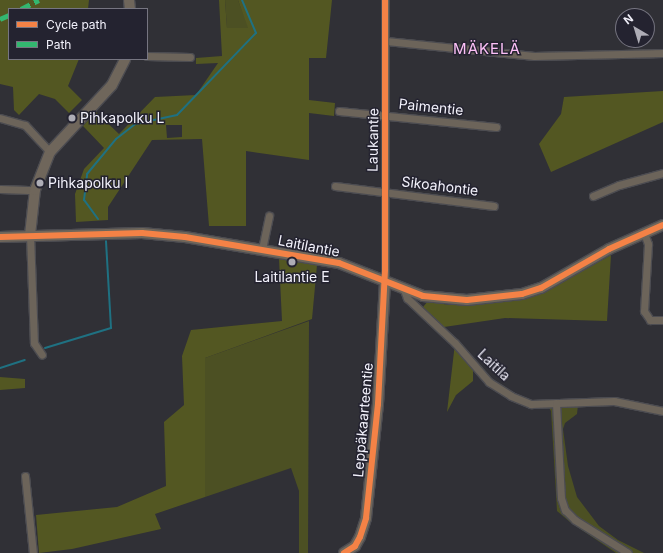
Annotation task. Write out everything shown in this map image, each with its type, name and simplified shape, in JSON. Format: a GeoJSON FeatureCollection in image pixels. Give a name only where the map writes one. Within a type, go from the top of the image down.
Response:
{"type":"FeatureCollection","features":[{"type":"Feature","properties":{"kind":"street","name":"Laukantie"},"geometry":{"type":"LineString","coordinates":[[385,281],[386,0]]}},
{"type":"Feature","properties":{"kind":"street"},"geometry":{"type":"LineString","coordinates":[[386,41],[534,56],[663,53]]}},
{"type":"Feature","properties":{"kind":"street"},"geometry":{"type":"LineString","coordinates":[[148,56],[190,57]]}},
{"type":"Feature","properties":{"kind":"street"},"geometry":{"type":"LineString","coordinates":[[42,355],[34,344],[30,235],[35,190],[50,152],[112,85],[125,60]]}},
{"type":"Feature","properties":{"kind":"street","name":"Paimentie"},"geometry":{"type":"LineString","coordinates":[[339,111],[496,127]]}},
{"type":"Feature","properties":{"kind":"street"},"geometry":{"type":"LineString","coordinates":[[0,118],[25,125],[50,152]]}},
{"type":"Feature","properties":{"kind":"street"},"geometry":{"type":"LineString","coordinates":[[594,196],[619,185],[663,173]]}},
{"type":"Feature","properties":{"kind":"street","name":"Sikoahontie"},"geometry":{"type":"LineString","coordinates":[[335,186],[494,206]]}},
{"type":"Feature","properties":{"kind":"street"},"geometry":{"type":"LineString","coordinates":[[0,189],[35,190]]}},
{"type":"Feature","properties":{"kind":"street"},"geometry":{"type":"LineString","coordinates":[[262,249],[269,216]]}},
{"type":"Feature","properties":{"kind":"street","name":"Laitilantie"},"geometry":{"type":"LineString","coordinates":[[0,237],[142,233],[262,249],[339,263],[404,290],[448,300],[492,299],[522,294],[541,288],[609,249],[663,225]]}},
{"type":"Feature","properties":{"kind":"street"},"geometry":{"type":"LineString","coordinates":[[644,233],[648,244],[644,311],[650,320],[663,320]]}},
{"type":"Feature","properties":{"kind":"street","name":"Leppäkaarteentie"},"geometry":{"type":"LineString","coordinates":[[344,553],[355,546],[360,537],[366,518],[378,404],[385,281]]}},
{"type":"Feature","properties":{"kind":"street","name":"Laitila"},"geometry":{"type":"LineString","coordinates":[[404,290],[407,298],[455,343],[489,382],[511,396],[531,404],[614,401],[663,411]]}},
{"type":"Feature","properties":{"kind":"street"},"geometry":{"type":"LineString","coordinates":[[556,403],[561,498],[565,510],[575,520],[628,553]]}},
{"type":"Feature","properties":{"kind":"street"},"geometry":{"type":"LineString","coordinates":[[25,476],[33,553]]}},
{"type":"Feature","properties":{"kind":"green space"},"geometry":{"type":"Polygon","coordinates":[[[0,0],[89,0],[88,8],[8,8],[8,60],[79,60],[68,86],[82,100],[69,113],[55,99],[39,94],[19,115],[14,110],[13,87],[0,84],[0,0]]]}},
{"type":"Feature","properties":{"kind":"green space"},"geometry":{"type":"Polygon","coordinates":[[[219,0],[225,0],[227,28],[248,28],[238,0],[332,0],[326,58],[309,58],[309,100],[335,103],[334,116],[309,113],[309,160],[246,151],[246,226],[209,226],[202,139],[152,140],[108,207],[108,220],[76,222],[75,194],[84,169],[104,148],[83,126],[96,112],[119,134],[155,97],[196,95],[218,63],[196,64],[196,58],[222,56],[219,0]],[[166,125],[167,138],[182,137],[182,125],[166,125]]]}},
{"type":"Feature","properties":{"kind":"green space"},"geometry":{"type":"Polygon","coordinates":[[[225,0],[238,0],[249,28],[227,28],[225,0]]]}},
{"type":"Feature","properties":{"kind":"green space"},"geometry":{"type":"Polygon","coordinates":[[[663,91],[663,122],[551,172],[539,144],[561,114],[564,97],[663,91]]]}},
{"type":"Feature","properties":{"kind":"green space"},"geometry":{"type":"Polygon","coordinates":[[[611,255],[607,321],[505,318],[444,327],[423,307],[428,301],[449,305],[524,298],[575,275],[611,255]]]}},
{"type":"Feature","properties":{"kind":"green space"},"geometry":{"type":"Polygon","coordinates":[[[279,259],[317,265],[312,319],[205,358],[205,497],[155,514],[161,529],[72,549],[39,553],[36,515],[117,507],[166,486],[164,422],[184,405],[182,356],[191,330],[282,321],[279,259]]]}},
{"type":"Feature","properties":{"kind":"green space"},"geometry":{"type":"Polygon","coordinates":[[[309,321],[308,553],[299,553],[299,491],[291,468],[205,497],[205,358],[309,321]]]}},
{"type":"Feature","properties":{"kind":"green space"},"geometry":{"type":"Polygon","coordinates":[[[455,343],[473,365],[473,381],[456,395],[447,412],[455,343]]]}},
{"type":"Feature","properties":{"kind":"green space"},"geometry":{"type":"Polygon","coordinates":[[[0,377],[25,379],[25,388],[0,390],[0,377]]]}},
{"type":"Feature","properties":{"kind":"green space"},"geometry":{"type":"Polygon","coordinates":[[[547,405],[578,405],[577,414],[565,423],[563,429],[568,466],[577,497],[599,526],[618,540],[644,553],[616,553],[570,522],[557,511],[551,411],[547,405]]]}},
{"type":"Feature","properties":{"kind":"waterway"},"geometry":{"type":"LineString","coordinates":[[98,219],[84,200],[87,174],[116,139],[135,124],[177,115],[256,33],[242,0]]}},
{"type":"Feature","properties":{"kind":"waterway"},"geometry":{"type":"LineString","coordinates":[[45,348],[111,328],[106,241]]}},
{"type":"Feature","properties":{"kind":"waterway"},"geometry":{"type":"LineString","coordinates":[[0,368],[25,360]]}},
{"type":"Feature","properties":{"kind":"marked path"},"geometry":{"type":"LineString","coordinates":[[23,8],[39,0]]}},
{"type":"Feature","properties":{"kind":"marked path"},"geometry":{"type":"LineString","coordinates":[[0,19],[8,15]]}},
{"type":"Feature","properties":{"kind":"cycle path"},"geometry":{"type":"LineString","coordinates":[[344,553],[355,546],[360,537],[366,518],[378,404],[385,269],[385,0]]}},
{"type":"Feature","properties":{"kind":"cycle path"},"geometry":{"type":"LineString","coordinates":[[0,237],[142,233],[185,237],[339,263],[423,296],[467,300],[522,294],[541,288],[609,249],[663,225]]}},
{"type":"Feature","properties":{"kind":"place","name":"Pihkapolku L"},"geometry":{"type":"Point","coordinates":[72,118]}},
{"type":"Feature","properties":{"kind":"place","name":"Pihkapolku I"},"geometry":{"type":"Point","coordinates":[40,183]}},
{"type":"Feature","properties":{"kind":"place","name":"Laitilantie E"},"geometry":{"type":"Point","coordinates":[292,262]}},
{"type":"Feature","properties":{"kind":"district","name":"MÄKELÄ"},"geometry":{"type":"Point","coordinates":[487,49]}}]}
